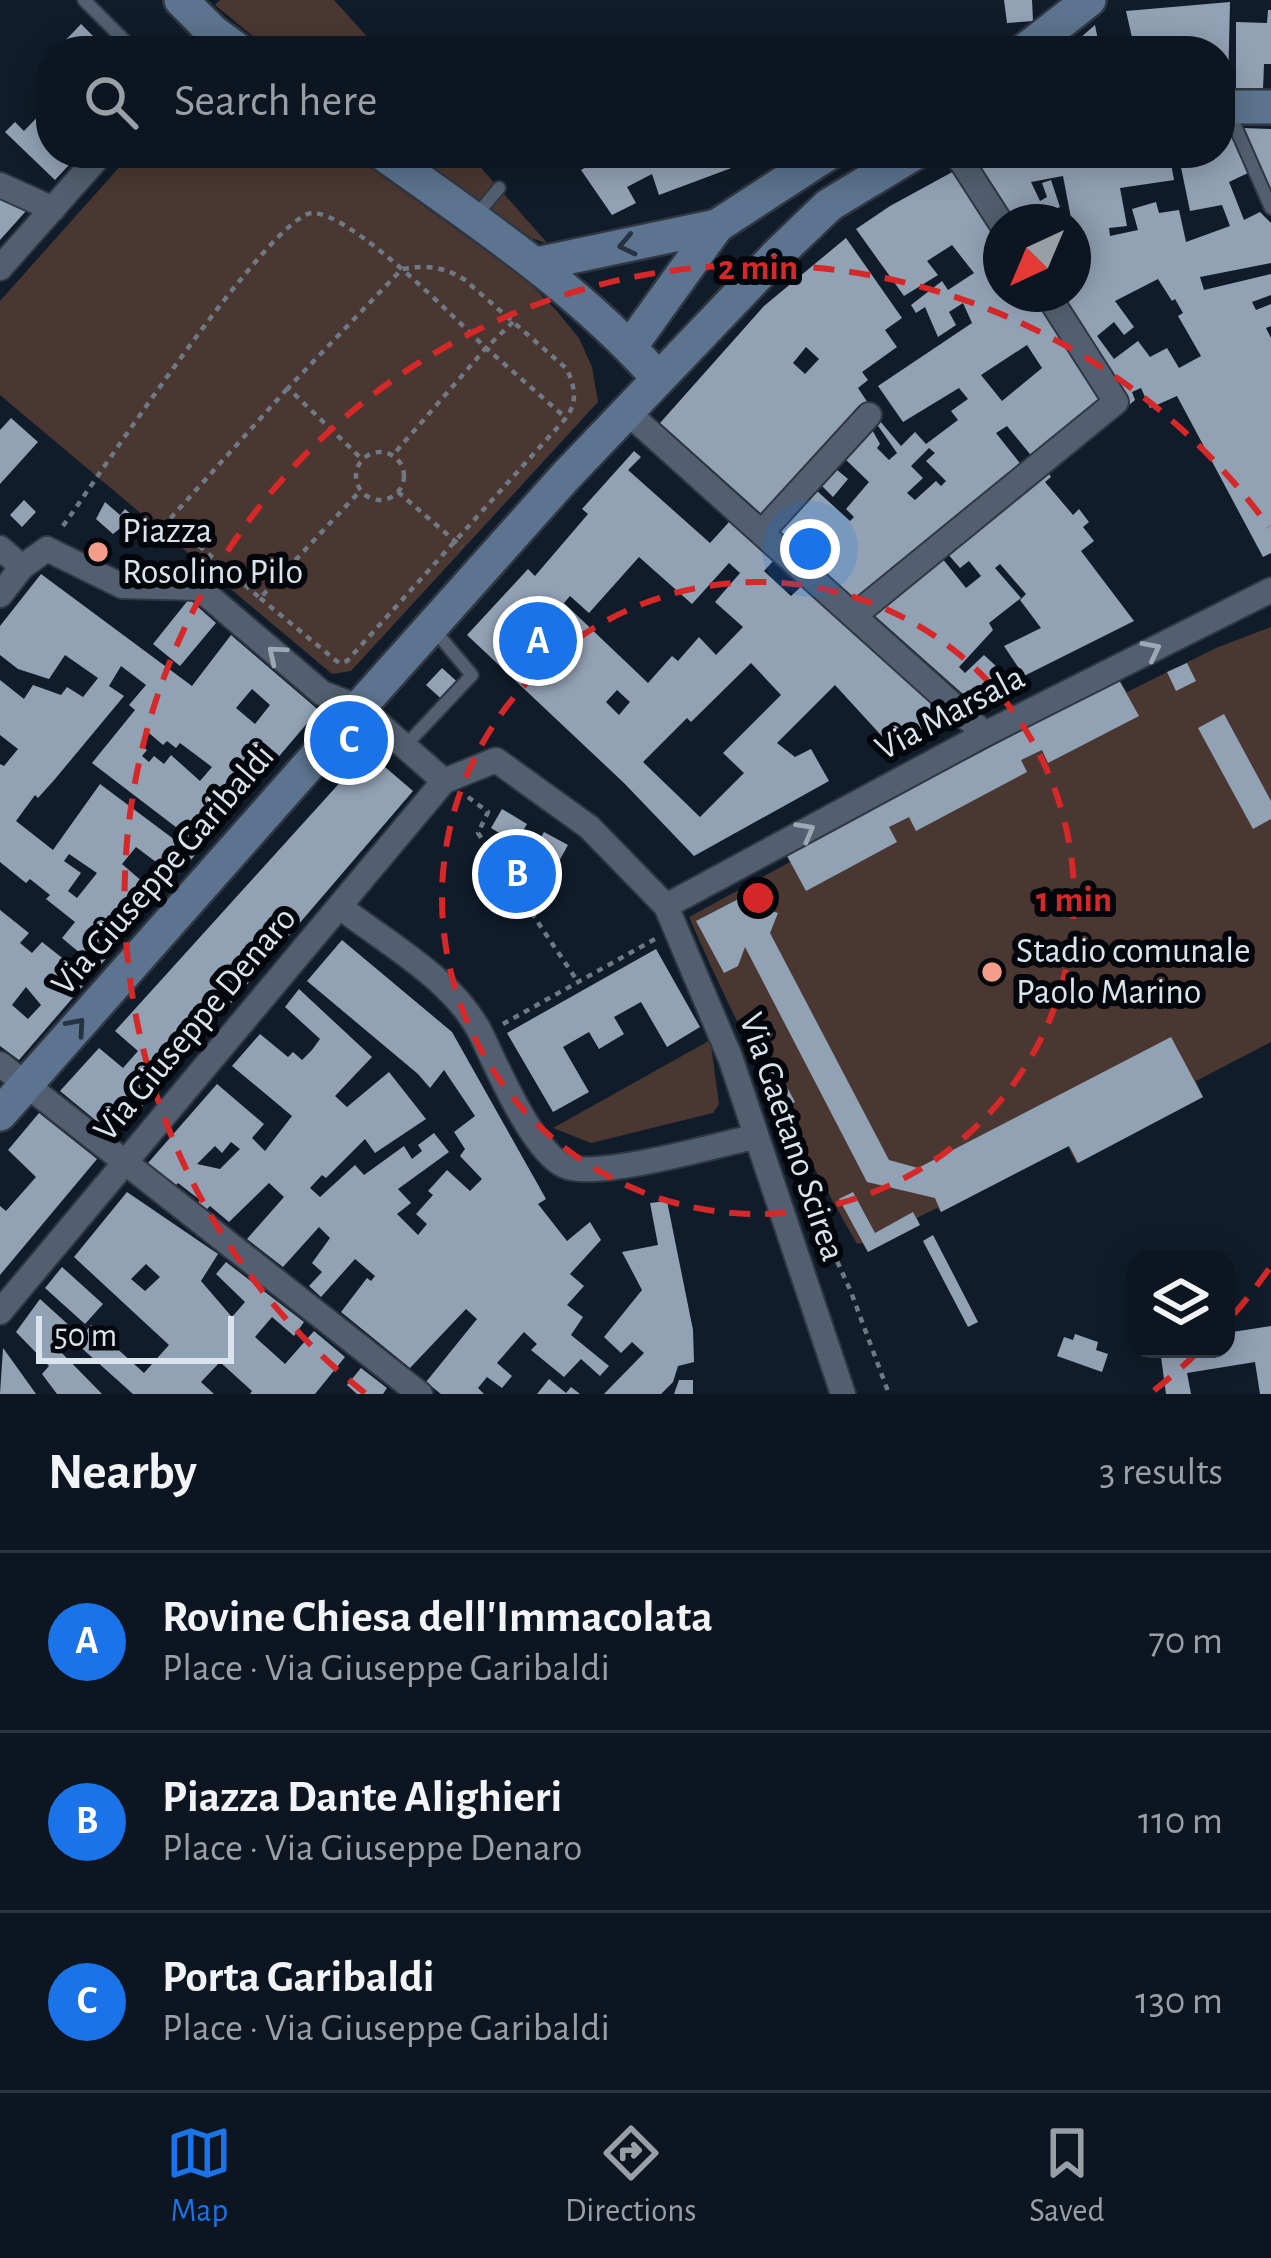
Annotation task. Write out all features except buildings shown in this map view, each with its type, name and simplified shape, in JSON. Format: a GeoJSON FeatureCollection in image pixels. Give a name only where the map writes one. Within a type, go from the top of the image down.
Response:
{"type":"FeatureCollection","features":[{"type":"Feature","properties":{"kind":"main road"},"geometry":{"type":"LineString","coordinates":[[181,0],[209,36]]}},
{"type":"Feature","properties":{"kind":"main road"},"geometry":{"type":"LineString","coordinates":[[1043,36],[1089,0]]}},
{"type":"Feature","properties":{"kind":"main road"},"geometry":{"type":"LineString","coordinates":[[1235,107],[1271,107]]}},
{"type":"Feature","properties":{"kind":"main road"},"geometry":{"type":"LineString","coordinates":[[403,168],[537,264],[657,377]]}},
{"type":"Feature","properties":{"kind":"main road"},"geometry":{"type":"LineString","coordinates":[[630,347],[718,226],[806,168]]}},
{"type":"Feature","properties":{"kind":"main road","name":"Via Giuseppe Garibaldi"},"geometry":{"type":"LineString","coordinates":[[0,1114],[13,1074],[346,723],[657,377],[829,205],[890,168]]}},
{"type":"Feature","properties":{"kind":"main road"},"geometry":{"type":"LineString","coordinates":[[537,264],[718,226]]}},
{"type":"Feature","properties":{"kind":"street"},"geometry":{"type":"LineString","coordinates":[[0,268],[89,168]]}},
{"type":"Feature","properties":{"kind":"street"},"geometry":{"type":"LineString","coordinates":[[966,168],[989,204]]}},
{"type":"Feature","properties":{"kind":"street"},"geometry":{"type":"LineString","coordinates":[[0,185],[52,209]]}},
{"type":"Feature","properties":{"kind":"street"},"geometry":{"type":"LineString","coordinates":[[855,615],[1116,402],[1058,312]]}},
{"type":"Feature","properties":{"kind":"street"},"geometry":{"type":"LineString","coordinates":[[626,411],[985,734]]}},
{"type":"Feature","properties":{"kind":"street"},"geometry":{"type":"LineString","coordinates":[[762,532],[869,415]]}},
{"type":"Feature","properties":{"kind":"street"},"geometry":{"type":"LineString","coordinates":[[0,548],[22,566]]}},
{"type":"Feature","properties":{"kind":"street"},"geometry":{"type":"LineString","coordinates":[[0,595],[22,566],[46,549],[122,586],[199,588],[322,693],[346,723],[405,746],[445,781],[496,760],[589,827],[669,918]]}},
{"type":"Feature","properties":{"kind":"street","name":"Via Marsala"},"geometry":{"type":"LineString","coordinates":[[669,918],[985,734],[1271,590]]}},
{"type":"Feature","properties":{"kind":"street","name":"Via Giuseppe Denaro"},"geometry":{"type":"LineString","coordinates":[[0,1312],[445,781]]}},
{"type":"Feature","properties":{"kind":"street"},"geometry":{"type":"LineString","coordinates":[[340,908],[452,993],[482,1036],[544,1150],[564,1166],[592,1171],[754,1137]]}},
{"type":"Feature","properties":{"kind":"street","name":"Via Gaetano Scirea"},"geometry":{"type":"LineString","coordinates":[[669,918],[730,1057],[843,1394]]}},
{"type":"Feature","properties":{"kind":"street"},"geometry":{"type":"LineString","coordinates":[[13,1074],[420,1394]]}},
{"type":"Feature","properties":{"kind":"lane"},"geometry":{"type":"LineString","coordinates":[[84,0],[120,36]]}},
{"type":"Feature","properties":{"kind":"lane"},"geometry":{"type":"LineString","coordinates":[[1235,131],[1271,208]]}},
{"type":"Feature","properties":{"kind":"lane"},"geometry":{"type":"LineString","coordinates":[[474,219],[499,188]]}},
{"type":"Feature","properties":{"kind":"lane"},"geometry":{"type":"LineString","coordinates":[[405,746],[472,675],[431,627]]}},
{"type":"Feature","properties":{"kind":"path"},"geometry":{"type":"LineString","coordinates":[[46,549],[135,418],[287,225],[299,216],[323,216],[346,226],[402,269],[566,418]]}},
{"type":"Feature","properties":{"kind":"path"},"geometry":{"type":"LineString","coordinates":[[426,265],[449,270],[514,320],[567,369],[575,397],[566,418],[347,661],[339,663],[169,520],[402,269],[426,265]]}},
{"type":"Feature","properties":{"kind":"path"},"geometry":{"type":"LineString","coordinates":[[393,455],[514,320]]}},
{"type":"Feature","properties":{"kind":"path"},"geometry":{"type":"LineString","coordinates":[[287,388],[363,460]]}},
{"type":"Feature","properties":{"kind":"path"},"geometry":{"type":"LineString","coordinates":[[377,452],[393,455],[403,469],[398,492],[383,500],[367,496],[356,474],[363,460],[377,452]]}},
{"type":"Feature","properties":{"kind":"path"},"geometry":{"type":"LineString","coordinates":[[260,598],[361,490]]}},
{"type":"Feature","properties":{"kind":"path"},"geometry":{"type":"LineString","coordinates":[[398,492],[484,567]]}},
{"type":"Feature","properties":{"kind":"path"},"geometry":{"type":"LineString","coordinates":[[445,781],[488,812],[478,833],[578,982]]}},
{"type":"Feature","properties":{"kind":"path"},"geometry":{"type":"LineString","coordinates":[[482,1036],[578,982],[669,918]]}},
{"type":"Feature","properties":{"kind":"path"},"geometry":{"type":"LineString","coordinates":[[794,1164],[851,1292],[889,1394]]}},
{"type":"Feature","properties":{"kind":"shaded area"},"geometry":{"type":"Polygon","coordinates":[[[220,0],[334,0],[366,36],[253,36],[215,5],[220,0]]]}},
{"type":"Feature","properties":{"kind":"shaded area"},"geometry":{"type":"Polygon","coordinates":[[[119,168],[371,168],[525,279],[555,309],[579,338],[592,367],[598,402],[351,671],[332,674],[0,395],[0,301],[119,168]]]}},
{"type":"Feature","properties":{"kind":"shaded area"},"geometry":{"type":"Polygon","coordinates":[[[430,168],[481,168],[548,244],[518,233],[430,168]]]}},
{"type":"Feature","properties":{"kind":"shaded area","name":"Stadio comunale Paolo Marino"},"geometry":{"type":"Polygon","coordinates":[[[1271,627],[1271,1042],[1196,1081],[1203,1097],[1076,1163],[1068,1146],[941,1212],[937,1208],[917,1218],[920,1225],[868,1252],[862,1243],[857,1244],[790,1124],[689,917],[790,862],[786,854],[1119,680],[1127,692],[1271,627]]]}},
{"type":"Feature","properties":{"kind":"shaded area"},"geometry":{"type":"Polygon","coordinates":[[[714,1038],[719,1104],[713,1113],[591,1143],[553,1128],[714,1038]]]}},
{"type":"Feature","properties":{"kind":"place","name":"Piazza Rosolino Pilo"},"geometry":{"type":"Point","coordinates":[98,552]}},
{"type":"Feature","properties":{"kind":"place","name":"Rovine Chiesa dell'Immacolata"},"geometry":{"type":"Point","coordinates":[538,641]}},
{"type":"Feature","properties":{"kind":"place","name":"Porta Garibaldi"},"geometry":{"type":"Point","coordinates":[349,740]}},
{"type":"Feature","properties":{"kind":"place","name":"Piazza Dante Alighieri"},"geometry":{"type":"Point","coordinates":[517,874]}},
{"type":"Feature","properties":{"kind":"place","name":"Stadio comunale Paolo Marino"},"geometry":{"type":"Point","coordinates":[992,972]}}]}
